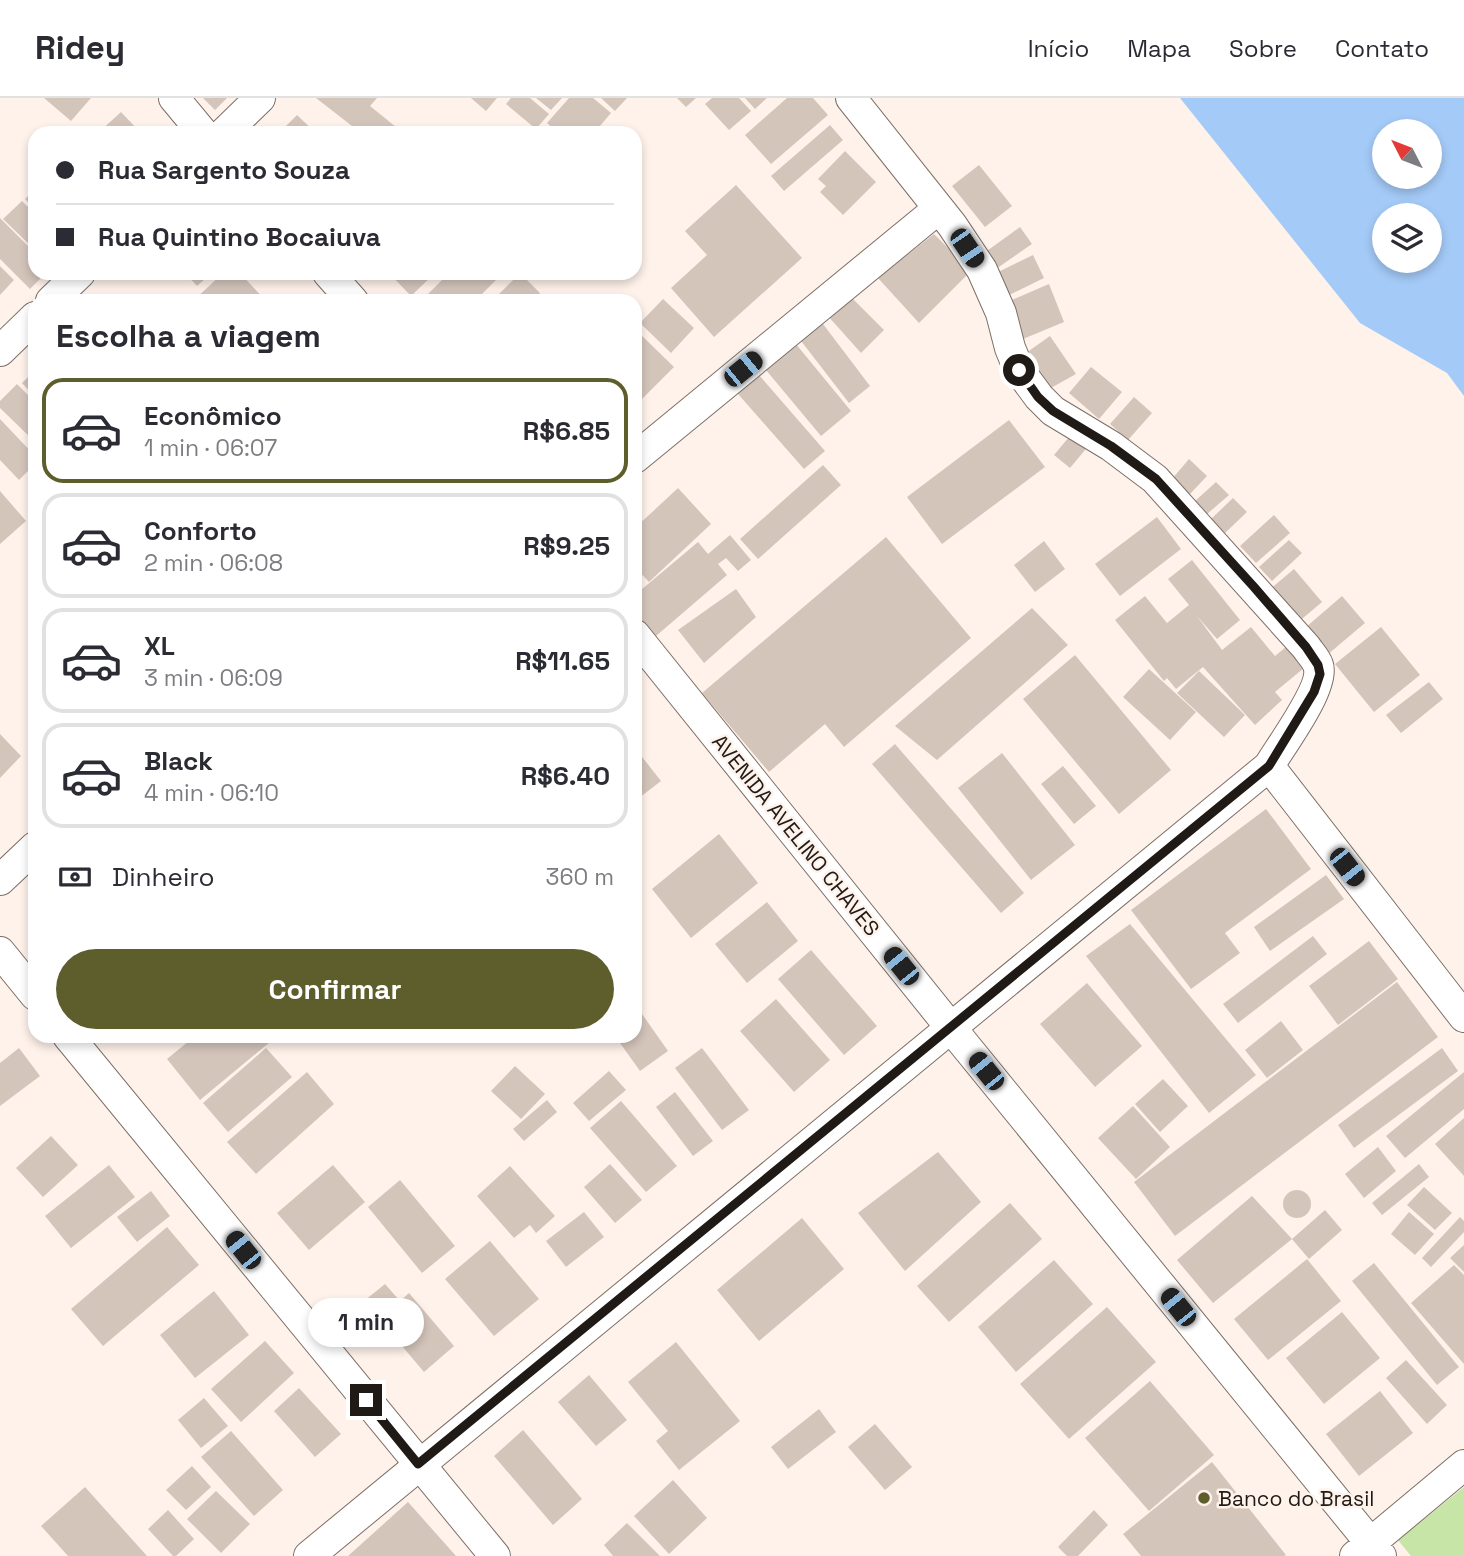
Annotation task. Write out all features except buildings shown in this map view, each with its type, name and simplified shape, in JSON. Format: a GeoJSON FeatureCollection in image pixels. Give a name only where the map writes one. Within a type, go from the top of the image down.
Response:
{"type":"FeatureCollection","features":[{"type":"Feature","properties":{"kind":"street"},"geometry":{"type":"LineString","coordinates":[[174,98],[197,126]]}},
{"type":"Feature","properties":{"kind":"street"},"geometry":{"type":"LineString","coordinates":[[231,126],[260,98]]}},
{"type":"Feature","properties":{"kind":"street"},"geometry":{"type":"LineString","coordinates":[[309,1556],[1269,766],[1314,692],[1320,674],[1318,665],[1306,647],[1156,479],[1111,446],[1053,411],[1038,397],[1019,370],[1001,313],[982,270],[952,225],[850,98]]}},
{"type":"Feature","properties":{"kind":"street"},"geometry":{"type":"LineString","coordinates":[[642,451],[938,209]]}},
{"type":"Feature","properties":{"kind":"street"},"geometry":{"type":"LineString","coordinates":[[58,294],[73,280]]}},
{"type":"Feature","properties":{"kind":"street"},"geometry":{"type":"LineString","coordinates":[[334,280],[347,294]]}},
{"type":"Feature","properties":{"kind":"street"},"geometry":{"type":"LineString","coordinates":[[0,351],[28,324]]}},
{"type":"Feature","properties":{"kind":"street","name":"AVENIDA AVELINO CHAVES"},"geometry":{"type":"LineString","coordinates":[[642,644],[1369,1552]]}},
{"type":"Feature","properties":{"kind":"street"},"geometry":{"type":"LineString","coordinates":[[1269,766],[1464,1017]]}},
{"type":"Feature","properties":{"kind":"street"},"geometry":{"type":"LineString","coordinates":[[0,880],[28,854]]}},
{"type":"Feature","properties":{"kind":"street"},"geometry":{"type":"LineString","coordinates":[[0,952],[28,986]]}},
{"type":"Feature","properties":{"kind":"street"},"geometry":{"type":"LineString","coordinates":[[74,1043],[495,1556]]}},
{"type":"Feature","properties":{"kind":"street"},"geometry":{"type":"LineString","coordinates":[[1369,1552],[1464,1465]]}},
{"type":"Feature","properties":{"kind":"green space"},"geometry":{"type":"Polygon","coordinates":[[[1464,1487],[1464,1556],[1411,1556],[1398,1540],[1464,1487]]]}},
{"type":"Feature","properties":{"kind":"water"},"geometry":{"type":"Polygon","coordinates":[[[1180,98],[1464,98],[1464,396],[1447,373],[1360,323],[1180,98]]]}},
{"type":"Feature","properties":{"kind":"place","name":"Banco do Brasil"},"geometry":{"type":"Point","coordinates":[1204,1498]}},
{"type":"Feature","properties":{"kind":"route"},"geometry":{"type":"LineString","coordinates":[[366,1400],[418,1464],[1269,766],[1314,692],[1320,674],[1318,665],[1306,647],[1254,587],[1156,479],[1111,446],[1053,411],[1038,397],[1019,370]]}}]}
